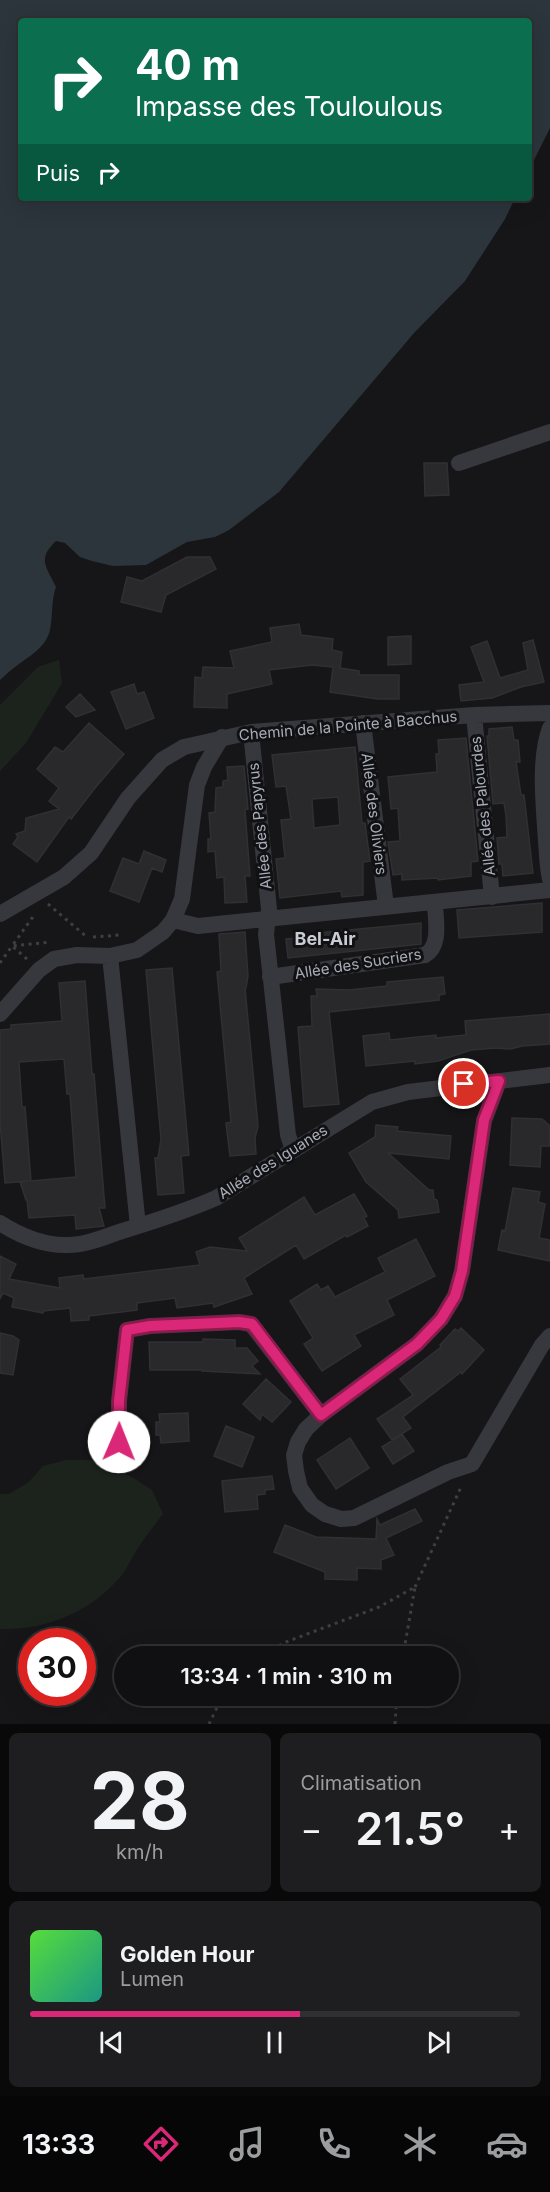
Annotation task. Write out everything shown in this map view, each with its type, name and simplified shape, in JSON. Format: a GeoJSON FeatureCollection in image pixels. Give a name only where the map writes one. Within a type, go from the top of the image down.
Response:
{"type":"FeatureCollection","features":[{"type":"Feature","properties":{"kind":"street"},"geometry":{"type":"LineString","coordinates":[[459,464],[550,432]]}},
{"type":"Feature","properties":{"kind":"street","name":"Chemin de la Pointe à Bacchus"},"geometry":{"type":"LineString","coordinates":[[0,914],[64,877],[91,853],[128,798],[162,760],[184,747],[251,732],[474,715],[550,713]]}},
{"type":"Feature","properties":{"kind":"street","name":"Allée des Palourdes"},"geometry":{"type":"LineString","coordinates":[[474,715],[492,897]]}},
{"type":"Feature","properties":{"kind":"street","name":"Allée des Oliviers"},"geometry":{"type":"LineString","coordinates":[[363,723],[386,906]]}},
{"type":"Feature","properties":{"kind":"street"},"geometry":{"type":"LineString","coordinates":[[550,728],[546,738],[543,762],[550,879]]}},
{"type":"Feature","properties":{"kind":"street","name":"Allée des Papyrus"},"geometry":{"type":"LineString","coordinates":[[251,732],[269,909],[266,934],[270,977],[288,1135],[293,1150]]}},
{"type":"Feature","properties":{"kind":"street"},"geometry":{"type":"LineString","coordinates":[[0,1014],[39,970],[54,959],[77,955],[110,956],[137,950],[163,932],[173,920],[182,899],[197,785],[222,737]]}},
{"type":"Feature","properties":{"kind":"street"},"geometry":{"type":"LineString","coordinates":[[173,920],[198,926],[550,890]]}},
{"type":"Feature","properties":{"kind":"street","name":"Allée des Sucriers"},"geometry":{"type":"LineString","coordinates":[[270,977],[425,956],[432,951],[436,941],[435,902]]}},
{"type":"Feature","properties":{"kind":"street"},"geometry":{"type":"LineString","coordinates":[[110,956],[138,1226]]}},
{"type":"Feature","properties":{"kind":"street","name":"Allée des Iguanes"},"geometry":{"type":"LineString","coordinates":[[0,1223],[15,1232],[47,1244],[66,1246],[85,1243],[192,1209],[216,1198],[372,1102],[408,1092],[550,1075]]}},
{"type":"Feature","properties":{"kind":"street"},"geometry":{"type":"LineString","coordinates":[[499,1081],[484,1120],[462,1271],[455,1296],[441,1319],[417,1344],[321,1415],[306,1429],[298,1442],[294,1455],[300,1488],[312,1505],[325,1514],[341,1519],[354,1518],[448,1472],[471,1464],[542,1345],[550,1336]]}},
{"type":"Feature","properties":{"kind":"street"},"geometry":{"type":"LineString","coordinates":[[119,1442],[119,1401],[127,1330],[150,1326],[239,1322],[252,1324],[321,1415]]}},
{"type":"Feature","properties":{"kind":"path"},"geometry":{"type":"LineString","coordinates":[[45,901],[88,938]]}},
{"type":"Feature","properties":{"kind":"path"},"geometry":{"type":"LineString","coordinates":[[38,910],[12,946],[39,970]]}},
{"type":"Feature","properties":{"kind":"path"},"geometry":{"type":"LineString","coordinates":[[405,1646],[416,1587],[471,1464]]}},
{"type":"Feature","properties":{"kind":"path"},"geometry":{"type":"LineString","coordinates":[[279,1646],[379,1607],[416,1587]]}},
{"type":"Feature","properties":{"kind":"path"},"geometry":{"type":"LineString","coordinates":[[209,1724],[218,1706]]}},
{"type":"Feature","properties":{"kind":"path"},"geometry":{"type":"LineString","coordinates":[[395,1724],[397,1706]]}},
{"type":"Feature","properties":{"kind":"shaded area"},"geometry":{"type":"Polygon","coordinates":[[[0,0],[550,0],[550,128],[532,164],[532,18],[18,18],[18,201],[514,201],[505,219],[465,281],[414,333],[279,492],[229,530],[215,537],[187,542],[146,565],[113,566],[92,561],[80,557],[65,543],[56,541],[45,558],[56,587],[48,636],[36,652],[0,680],[0,0]]]}},
{"type":"Feature","properties":{"kind":"shaded area"},"geometry":{"type":"Polygon","coordinates":[[[59,660],[62,683],[26,743],[0,771],[0,705],[38,667],[59,660]]]}},
{"type":"Feature","properties":{"kind":"shaded area"},"geometry":{"type":"Polygon","coordinates":[[[66,1460],[91,1460],[133,1478],[152,1490],[163,1514],[139,1546],[122,1575],[110,1588],[82,1609],[35,1626],[0,1629],[0,1494],[9,1494],[29,1482],[43,1466],[66,1460]]]}},
{"type":"Feature","properties":{"kind":"building"},"geometry":{"type":"Polygon","coordinates":[[[424,463],[447,463],[449,495],[425,496],[424,463]]]}},
{"type":"Feature","properties":{"kind":"building"},"geometry":{"type":"Polygon","coordinates":[[[187,557],[210,557],[216,569],[166,595],[161,612],[121,602],[127,577],[142,581],[187,557]]]}},
{"type":"Feature","properties":{"kind":"building"},"geometry":{"type":"Polygon","coordinates":[[[299,624],[301,635],[333,639],[332,650],[342,652],[340,668],[359,671],[359,675],[399,675],[399,699],[378,699],[330,692],[333,667],[312,665],[269,670],[272,684],[227,694],[227,708],[194,707],[195,677],[202,678],[203,667],[234,668],[230,651],[272,642],[270,628],[299,624]]]}},
{"type":"Feature","properties":{"kind":"building"},"geometry":{"type":"Polygon","coordinates":[[[411,636],[411,664],[388,665],[388,637],[411,636]]]}},
{"type":"Feature","properties":{"kind":"building"},"geometry":{"type":"Polygon","coordinates":[[[533,640],[544,682],[521,687],[492,698],[461,701],[459,685],[484,682],[471,647],[487,641],[500,678],[528,670],[523,643],[533,640]]]}},
{"type":"Feature","properties":{"kind":"building"},"geometry":{"type":"Polygon","coordinates":[[[134,684],[137,694],[144,692],[154,718],[126,729],[111,692],[134,684]]]}},
{"type":"Feature","properties":{"kind":"building"},"geometry":{"type":"Polygon","coordinates":[[[80,694],[95,710],[76,717],[66,707],[80,694]]]}},
{"type":"Feature","properties":{"kind":"building"},"geometry":{"type":"Polygon","coordinates":[[[89,723],[124,754],[71,819],[69,817],[37,862],[13,844],[18,837],[16,834],[25,831],[26,818],[59,809],[49,801],[59,788],[37,769],[55,747],[63,752],[89,723]]]}},
{"type":"Feature","properties":{"kind":"building"},"geometry":{"type":"Polygon","coordinates":[[[512,727],[514,740],[518,740],[520,762],[516,762],[521,795],[524,795],[533,873],[503,876],[502,864],[499,864],[497,838],[507,837],[506,816],[504,803],[493,804],[487,736],[489,736],[489,729],[512,727]]]}},
{"type":"Feature","properties":{"kind":"building"},"geometry":{"type":"Polygon","coordinates":[[[466,738],[478,861],[471,862],[471,876],[438,880],[438,878],[402,880],[402,874],[393,875],[388,842],[400,841],[398,808],[391,809],[388,777],[437,772],[438,740],[466,738]]]}},
{"type":"Feature","properties":{"kind":"building"},"geometry":{"type":"Polygon","coordinates":[[[355,747],[362,823],[365,823],[370,861],[363,862],[363,895],[342,897],[341,891],[280,898],[276,859],[285,858],[281,820],[291,819],[286,786],[276,787],[272,755],[355,747]],[[338,797],[312,799],[314,828],[340,825],[338,797]]]}},
{"type":"Feature","properties":{"kind":"building"},"geometry":{"type":"Polygon","coordinates":[[[244,766],[250,876],[245,876],[247,902],[225,903],[224,877],[217,878],[215,851],[208,852],[208,839],[211,839],[209,813],[215,812],[216,788],[223,787],[223,781],[228,780],[227,767],[244,766]]]}},
{"type":"Feature","properties":{"kind":"building"},"geometry":{"type":"Polygon","coordinates":[[[144,851],[166,860],[162,872],[152,868],[139,902],[110,891],[123,858],[139,864],[144,851]]]}},
{"type":"Feature","properties":{"kind":"building"},"geometry":{"type":"Polygon","coordinates":[[[542,903],[542,932],[459,938],[457,910],[542,903]]]}},
{"type":"Feature","properties":{"kind":"building"},"geometry":{"type":"Polygon","coordinates":[[[421,923],[421,944],[288,958],[286,939],[318,936],[318,933],[421,923]]]}},
{"type":"Feature","properties":{"kind":"building"},"geometry":{"type":"Polygon","coordinates":[[[245,932],[248,976],[245,988],[258,1126],[255,1138],[256,1154],[230,1156],[226,1123],[231,1122],[217,972],[221,971],[219,934],[245,932]]]}},
{"type":"Feature","properties":{"kind":"building"},"geometry":{"type":"Polygon","coordinates":[[[172,968],[189,1155],[181,1156],[184,1193],[158,1195],[155,1158],[158,1158],[161,1139],[146,970],[172,968]]]}},
{"type":"Feature","properties":{"kind":"building"},"geometry":{"type":"Polygon","coordinates":[[[443,977],[445,994],[439,995],[439,1000],[329,1012],[339,1104],[304,1107],[298,1027],[312,1026],[311,996],[317,996],[316,989],[349,990],[387,986],[387,982],[443,977]]]}},
{"type":"Feature","properties":{"kind":"building"},"geometry":{"type":"Polygon","coordinates":[[[85,981],[105,1208],[99,1208],[104,1226],[76,1229],[75,1215],[29,1218],[27,1200],[20,1182],[29,1181],[5,1183],[0,1122],[0,1030],[11,1029],[11,1025],[62,1021],[59,983],[85,981]],[[64,1059],[19,1062],[31,1181],[76,1177],[70,1094],[67,1094],[64,1059]]]}},
{"type":"Feature","properties":{"kind":"building"},"geometry":{"type":"Polygon","coordinates":[[[550,1014],[550,1044],[511,1049],[471,1050],[438,1061],[415,1064],[415,1061],[366,1066],[363,1036],[389,1033],[390,1040],[436,1035],[436,1038],[466,1035],[465,1021],[550,1014]]]}},
{"type":"Feature","properties":{"kind":"building"},"geometry":{"type":"Polygon","coordinates":[[[512,1118],[542,1119],[550,1126],[550,1146],[541,1146],[540,1167],[510,1165],[512,1118]]]}},
{"type":"Feature","properties":{"kind":"building"},"geometry":{"type":"Polygon","coordinates":[[[376,1125],[398,1127],[397,1131],[451,1136],[449,1159],[388,1153],[429,1190],[433,1190],[439,1212],[399,1218],[398,1210],[366,1182],[349,1153],[375,1137],[376,1125]]]}},
{"type":"Feature","properties":{"kind":"building"},"geometry":{"type":"Polygon","coordinates":[[[513,1188],[540,1192],[538,1202],[545,1204],[539,1238],[550,1240],[550,1261],[498,1250],[502,1230],[505,1231],[513,1188]]]}},
{"type":"Feature","properties":{"kind":"building"},"geometry":{"type":"Polygon","coordinates":[[[354,1194],[367,1216],[364,1218],[368,1226],[347,1237],[346,1235],[304,1259],[296,1245],[244,1278],[252,1294],[214,1307],[213,1303],[177,1308],[175,1298],[137,1303],[137,1310],[89,1316],[89,1320],[71,1321],[70,1308],[43,1311],[43,1313],[12,1307],[14,1298],[3,1293],[0,1299],[0,1256],[16,1264],[9,1279],[60,1288],[59,1278],[83,1275],[84,1279],[200,1265],[196,1252],[210,1247],[247,1251],[239,1238],[304,1197],[315,1215],[354,1194]]]}},
{"type":"Feature","properties":{"kind":"building"},"geometry":{"type":"Polygon","coordinates":[[[416,1239],[435,1276],[387,1300],[394,1315],[354,1335],[361,1346],[322,1371],[304,1344],[313,1338],[290,1301],[317,1284],[321,1290],[328,1286],[335,1297],[385,1272],[378,1258],[416,1239]]]}},
{"type":"Feature","properties":{"kind":"building"},"geometry":{"type":"Polygon","coordinates":[[[461,1328],[484,1350],[462,1374],[461,1372],[403,1417],[411,1428],[392,1440],[377,1419],[413,1395],[400,1379],[441,1347],[440,1345],[455,1329],[458,1331],[461,1328]]]}},
{"type":"Feature","properties":{"kind":"building"},"geometry":{"type":"Polygon","coordinates":[[[0,1333],[19,1340],[13,1375],[0,1373],[0,1333]]]}},
{"type":"Feature","properties":{"kind":"building"},"geometry":{"type":"Polygon","coordinates":[[[203,1339],[235,1340],[235,1348],[247,1348],[258,1361],[252,1366],[260,1374],[202,1370],[150,1370],[149,1342],[203,1342],[203,1339]]]}},
{"type":"Feature","properties":{"kind":"building"},"geometry":{"type":"Polygon","coordinates":[[[266,1379],[291,1402],[272,1422],[262,1414],[260,1420],[243,1404],[266,1379]]]}},
{"type":"Feature","properties":{"kind":"building"},"geometry":{"type":"Polygon","coordinates":[[[188,1413],[189,1441],[161,1443],[160,1435],[156,1435],[156,1422],[160,1422],[159,1414],[188,1413]]]}},
{"type":"Feature","properties":{"kind":"building"},"geometry":{"type":"Polygon","coordinates":[[[226,1426],[254,1437],[242,1467],[214,1456],[226,1426]]]}},
{"type":"Feature","properties":{"kind":"building"},"geometry":{"type":"Polygon","coordinates":[[[402,1434],[414,1451],[393,1464],[382,1447],[402,1434]]]}},
{"type":"Feature","properties":{"kind":"building"},"geometry":{"type":"Polygon","coordinates":[[[350,1438],[369,1468],[336,1489],[317,1460],[350,1438]]]}},
{"type":"Feature","properties":{"kind":"building"},"geometry":{"type":"Polygon","coordinates":[[[272,1476],[274,1489],[265,1490],[265,1494],[257,1495],[258,1509],[225,1512],[222,1481],[272,1476]]]}},
{"type":"Feature","properties":{"kind":"building"},"geometry":{"type":"Polygon","coordinates":[[[415,1509],[422,1521],[386,1538],[394,1555],[381,1560],[381,1569],[357,1568],[357,1580],[325,1579],[325,1572],[274,1552],[285,1525],[316,1537],[376,1539],[377,1519],[380,1525],[415,1509]]]}},
{"type":"Feature","properties":{"kind":"district","name":"Bel-Air"},"geometry":{"type":"Point","coordinates":[325,939]}},
{"type":"Feature","properties":{"kind":"route"},"geometry":{"type":"LineString","coordinates":[[119,1442],[119,1401],[127,1330],[150,1326],[239,1322],[252,1324],[321,1415],[417,1344],[441,1319],[455,1296],[462,1271],[484,1120],[499,1081],[464,1084]]}}]}
